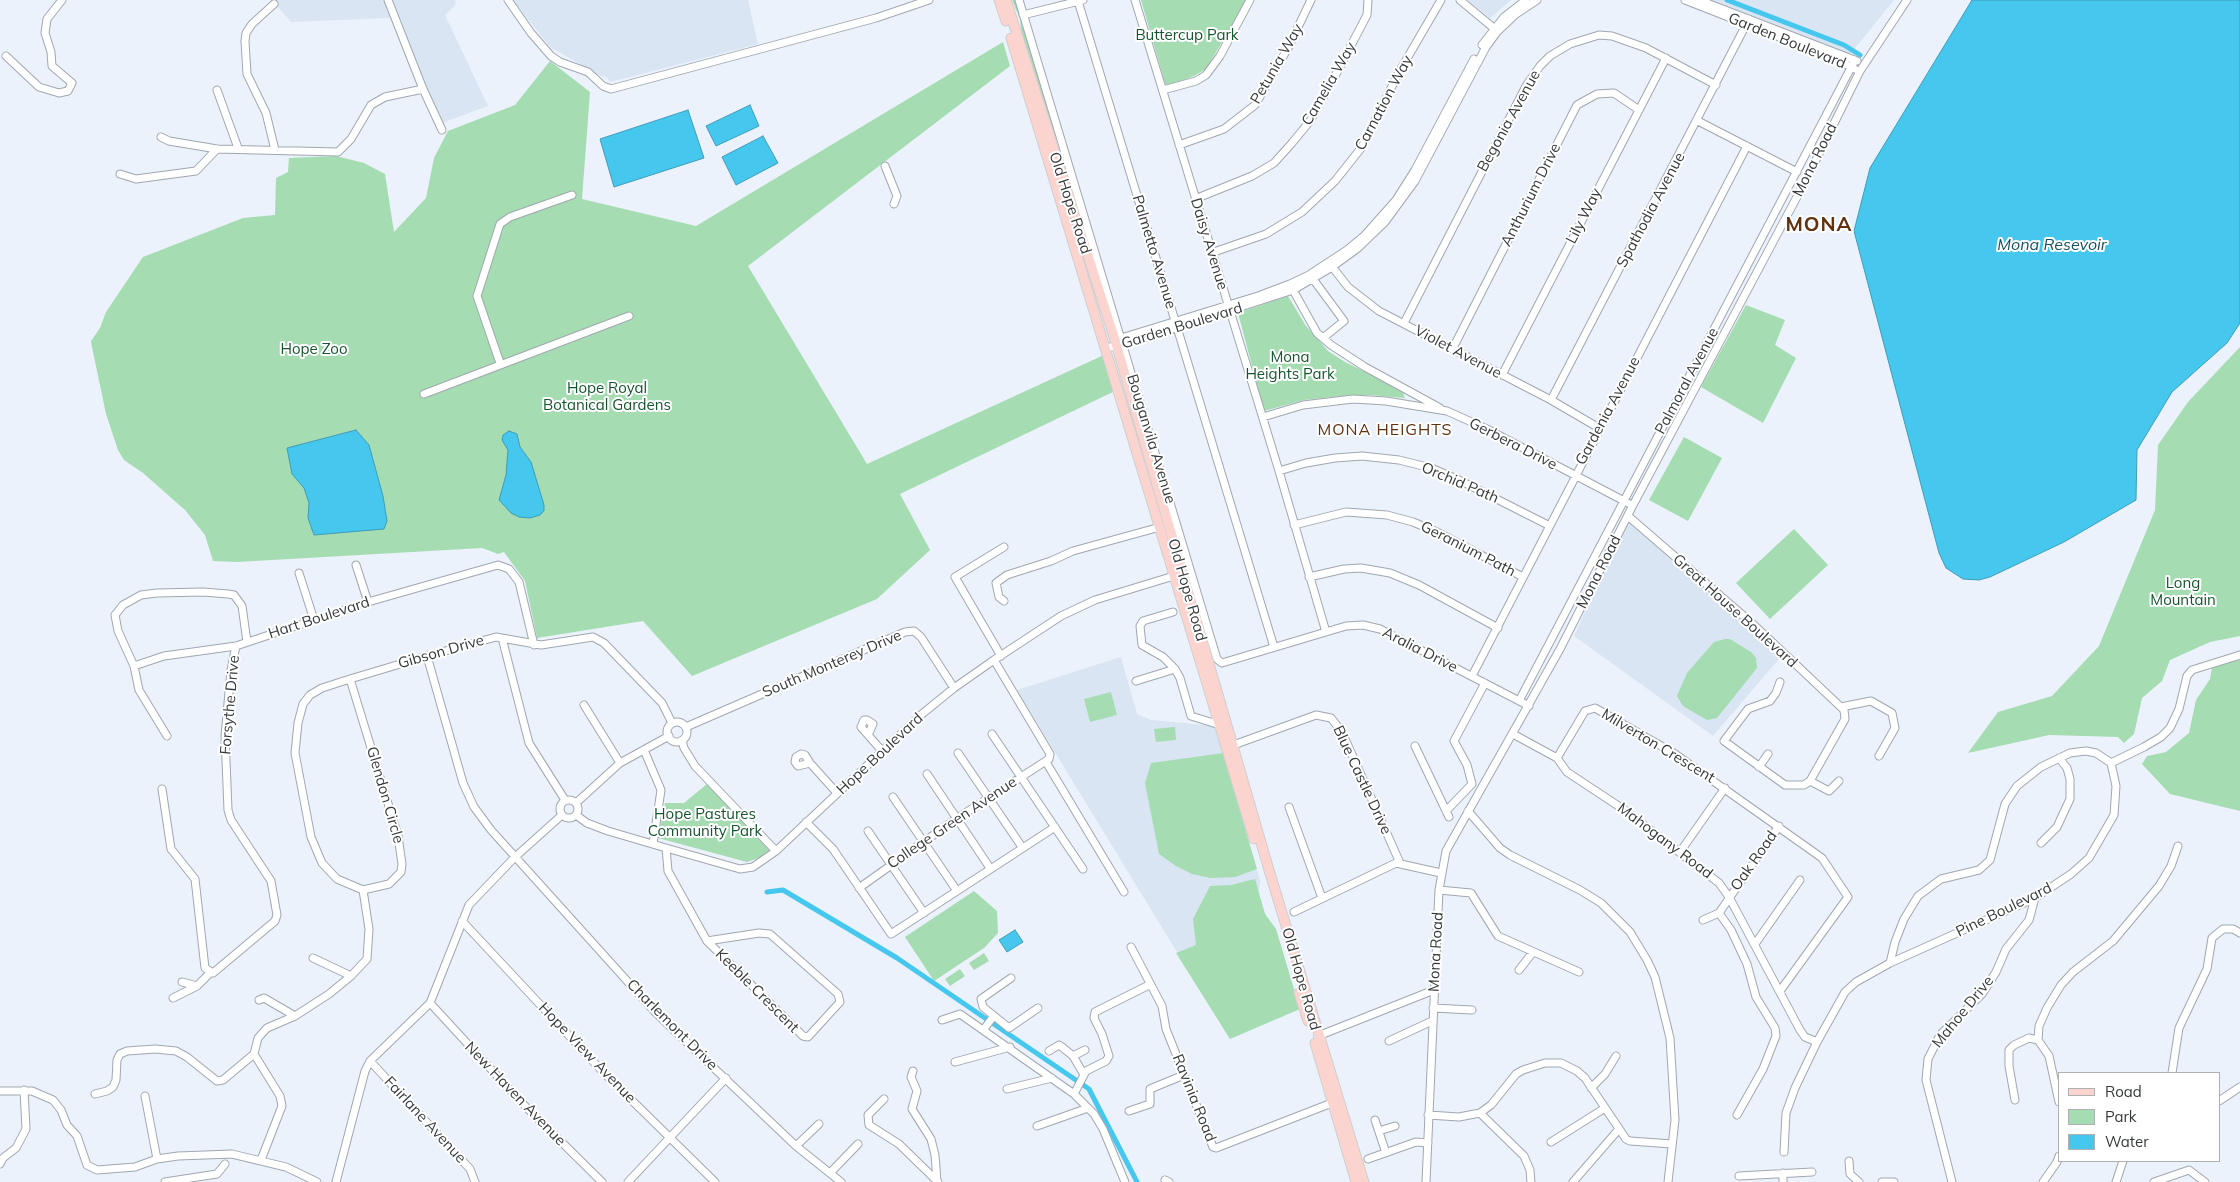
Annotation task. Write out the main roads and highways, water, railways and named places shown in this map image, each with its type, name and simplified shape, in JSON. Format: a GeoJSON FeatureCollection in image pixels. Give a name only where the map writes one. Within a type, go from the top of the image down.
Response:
{"type":"FeatureCollection","features":[{"type":"Feature","properties":{"kind":"main road","name":"Old Hope Road"},"geometry":{"type":"LineString","coordinates":[[999,0],[1160,527],[1178,574],[1336,1102],[1364,1182]]}},
{"type":"Feature","properties":{"kind":"main road","name":"Old Hope Road"},"geometry":{"type":"LineString","coordinates":[[1006,0],[1119,342],[1178,574],[1220,726],[1229,746],[1318,1036],[1356,1182]]}},
{"type":"Feature","properties":{"kind":"water","name":"Mona Resevoir"},"geometry":{"type":"Polygon","coordinates":[[[1972,0],[2240,0],[2240,323],[2227,343],[2172,392],[2137,450],[2136,500],[2064,542],[1990,577],[1979,580],[1963,579],[1946,568],[1939,553],[1854,231],[1870,168],[1972,0]]]}},
{"type":"Feature","properties":{"kind":"water"},"geometry":{"type":"Polygon","coordinates":[[[750,105],[759,126],[716,146],[706,126],[750,105]]]}},
{"type":"Feature","properties":{"kind":"water"},"geometry":{"type":"Polygon","coordinates":[[[688,110],[704,158],[614,187],[600,139],[688,110]]]}},
{"type":"Feature","properties":{"kind":"water"},"geometry":{"type":"Polygon","coordinates":[[[763,136],[778,163],[736,185],[722,157],[763,136]]]}},
{"type":"Feature","properties":{"kind":"water"},"geometry":{"type":"Polygon","coordinates":[[[356,430],[369,445],[383,496],[387,521],[384,529],[314,535],[308,518],[309,503],[304,488],[292,474],[287,448],[356,430]]]}},
{"type":"Feature","properties":{"kind":"water"},"geometry":{"type":"Polygon","coordinates":[[[509,431],[517,434],[520,447],[531,462],[544,505],[544,511],[540,515],[530,518],[519,517],[511,513],[499,500],[506,475],[508,450],[502,440],[503,435],[509,431]]]}},
{"type":"Feature","properties":{"kind":"water"},"geometry":{"type":"Polygon","coordinates":[[[1015,930],[1023,942],[1007,952],[999,940],[1015,930]]]}},
{"type":"Feature","properties":{"kind":"waterway"},"geometry":{"type":"LineString","coordinates":[[1727,0],[1844,45],[1860,55]]}},
{"type":"Feature","properties":{"kind":"waterway"},"geometry":{"type":"LineString","coordinates":[[767,892],[783,890],[897,958],[1089,1089],[1137,1182]]}},
{"type":"Feature","properties":{"kind":"district","name":"MONA"},"geometry":{"type":"Point","coordinates":[1819,225]}},
{"type":"Feature","properties":{"kind":"district","name":"MONA HEIGHTS"},"geometry":{"type":"Point","coordinates":[1385,430]}},
{"type":"Feature","properties":{"kind":"park label","name":"Buttercup Park"},"geometry":{"type":"Point","coordinates":[1187,35]}},
{"type":"Feature","properties":{"kind":"park label","name":"Hope Zoo"},"geometry":{"type":"Point","coordinates":[314,349]}},
{"type":"Feature","properties":{"kind":"park label","name":"Mona Heights Park"},"geometry":{"type":"Point","coordinates":[1290,366]}},
{"type":"Feature","properties":{"kind":"park label","name":"Hope Royal Botanical Gardens"},"geometry":{"type":"Point","coordinates":[607,396]}},
{"type":"Feature","properties":{"kind":"park label","name":"Long Mountain"},"geometry":{"type":"Point","coordinates":[2183,592]}},
{"type":"Feature","properties":{"kind":"park label","name":"Hope Pastures Community Park"},"geometry":{"type":"Point","coordinates":[705,822]}}]}
